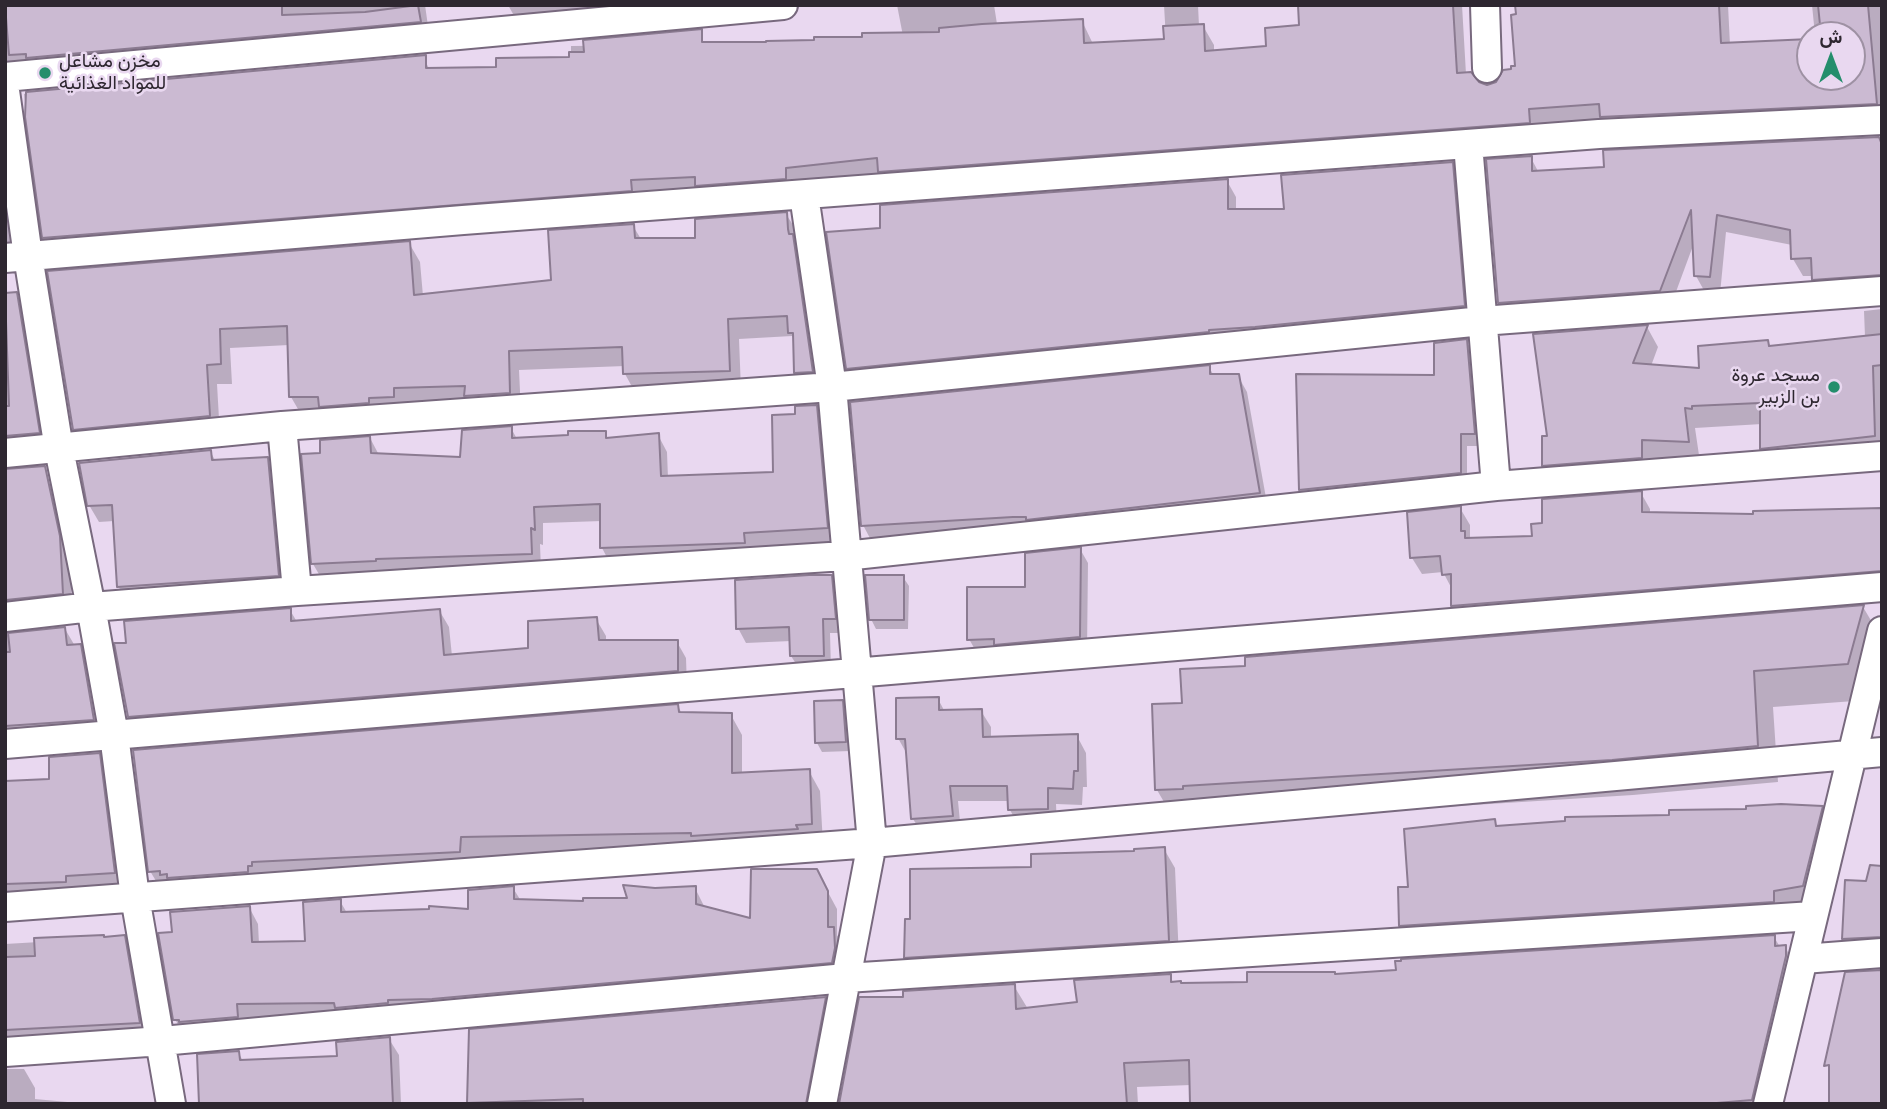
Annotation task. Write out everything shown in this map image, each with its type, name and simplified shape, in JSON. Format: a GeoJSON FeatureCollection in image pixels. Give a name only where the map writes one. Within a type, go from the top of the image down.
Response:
{"type":"FeatureCollection","features":[{"type":"Feature","properties":{"kind":"street"},"geometry":{"type":"LineString","coordinates":[[5,77],[783,5]]}},
{"type":"Feature","properties":{"kind":"street"},"geometry":{"type":"LineString","coordinates":[[1485,5],[1488,68]]}},
{"type":"Feature","properties":{"kind":"street"},"geometry":{"type":"LineString","coordinates":[[5,91],[17,257],[91,607],[114,735],[135,897],[171,1104]]}},
{"type":"Feature","properties":{"kind":"street"},"geometry":{"type":"LineString","coordinates":[[17,257],[450,221],[1599,134],[1882,120]]}},
{"type":"Feature","properties":{"kind":"street"},"geometry":{"type":"LineString","coordinates":[[1468,144],[1496,486]]}},
{"type":"Feature","properties":{"kind":"street"},"geometry":{"type":"LineString","coordinates":[[804,195],[832,387],[872,843],[822,1104]]}},
{"type":"Feature","properties":{"kind":"street"},"geometry":{"type":"LineString","coordinates":[[5,453],[282,426],[832,387],[1482,321],[1882,291]]}},
{"type":"Feature","properties":{"kind":"street"},"geometry":{"type":"LineString","coordinates":[[282,426],[297,591]]}},
{"type":"Feature","properties":{"kind":"street"},"geometry":{"type":"LineString","coordinates":[[5,617],[91,607],[297,591],[845,556],[1496,486],[1882,456]]}},
{"type":"Feature","properties":{"kind":"street"},"geometry":{"type":"LineString","coordinates":[[5,744],[1882,587]]}},
{"type":"Feature","properties":{"kind":"street"},"geometry":{"type":"LineString","coordinates":[[1768,1104],[1882,631]]}},
{"type":"Feature","properties":{"kind":"street"},"geometry":{"type":"LineString","coordinates":[[5,907],[872,843],[1882,752]]}},
{"type":"Feature","properties":{"kind":"street"},"geometry":{"type":"LineString","coordinates":[[5,1052],[162,1041],[846,978],[1813,916]]}},
{"type":"Feature","properties":{"kind":"street"},"geometry":{"type":"LineString","coordinates":[[1803,959],[1882,954]]}},
{"type":"Feature","properties":{"kind":"building"},"geometry":{"type":"Polygon","coordinates":[[[5,5],[282,5],[282,15],[365,12],[418,5],[421,22],[26,58],[26,54],[9,55],[5,5]]]}},
{"type":"Feature","properties":{"kind":"building"},"geometry":{"type":"Polygon","coordinates":[[[1298,5],[1453,5],[1457,73],[1471,72],[1479,82],[1487,85],[1496,82],[1503,70],[1515,66],[1511,15],[1516,14],[1515,5],[1719,5],[1721,43],[1796,40],[1796,91],[1866,91],[1866,21],[1820,21],[1818,5],[1868,5],[1877,104],[1600,117],[1599,104],[1529,109],[1530,123],[878,172],[877,158],[786,168],[786,179],[695,186],[695,177],[631,180],[632,191],[42,238],[25,117],[26,92],[426,55],[426,68],[496,67],[496,58],[569,57],[569,52],[584,52],[583,40],[702,29],[702,42],[766,42],[814,40],[814,37],[862,37],[862,33],[939,32],[939,28],[982,24],[1083,19],[1084,43],[1164,39],[1163,26],[1204,24],[1205,51],[1266,46],[1265,28],[1299,25],[1298,5]]]}},
{"type":"Feature","properties":{"kind":"building"},"geometry":{"type":"Polygon","coordinates":[[[1879,137],[1882,145],[1882,275],[1812,280],[1811,258],[1791,259],[1790,230],[1717,215],[1710,277],[1694,276],[1691,210],[1660,291],[1498,303],[1486,159],[1532,156],[1532,171],[1604,167],[1603,150],[1879,137]]]}},
{"type":"Feature","properties":{"kind":"building"},"geometry":{"type":"Polygon","coordinates":[[[1453,162],[1465,306],[846,369],[826,232],[880,228],[880,205],[1228,179],[1228,209],[1284,209],[1281,175],[1453,162]]]}},
{"type":"Feature","properties":{"kind":"building"},"geometry":{"type":"Polygon","coordinates":[[[787,212],[789,234],[793,234],[813,372],[794,373],[793,333],[788,333],[787,316],[728,319],[730,371],[623,374],[622,347],[509,351],[510,393],[464,396],[465,386],[394,388],[394,397],[369,398],[369,403],[319,407],[318,397],[289,397],[287,326],[220,329],[221,364],[207,365],[210,416],[73,430],[47,271],[410,241],[414,295],[551,280],[548,230],[634,224],[635,238],[695,238],[695,219],[787,212]]]}},
{"type":"Feature","properties":{"kind":"building"},"geometry":{"type":"Polygon","coordinates":[[[17,292],[40,433],[5,436],[5,406],[9,406],[5,293],[17,292]]]}},
{"type":"Feature","properties":{"kind":"building"},"geometry":{"type":"Polygon","coordinates":[[[1648,325],[1633,363],[1699,368],[1698,346],[1768,340],[1769,346],[1882,334],[1882,365],[1873,366],[1875,436],[1760,449],[1760,403],[1692,406],[1692,409],[1685,408],[1689,442],[1642,440],[1642,458],[1542,466],[1542,436],[1547,436],[1533,334],[1648,325]]]}},
{"type":"Feature","properties":{"kind":"building"},"geometry":{"type":"Polygon","coordinates":[[[1467,339],[1475,434],[1461,434],[1461,473],[1299,490],[1296,374],[1434,375],[1434,343],[1467,339]]]}},
{"type":"Feature","properties":{"kind":"building"},"geometry":{"type":"Polygon","coordinates":[[[1210,365],[1210,374],[1239,374],[1260,493],[1026,520],[1026,517],[1013,517],[861,526],[850,402],[1210,365]]]}},
{"type":"Feature","properties":{"kind":"building"},"geometry":{"type":"Polygon","coordinates":[[[817,405],[828,528],[744,533],[745,543],[600,548],[600,504],[534,507],[535,530],[531,528],[532,554],[311,564],[301,454],[320,453],[320,440],[370,436],[371,453],[460,457],[462,430],[512,426],[512,438],[568,435],[568,431],[606,431],[606,438],[659,433],[661,476],[773,472],[772,415],[795,414],[795,406],[817,405]]]}},
{"type":"Feature","properties":{"kind":"building"},"geometry":{"type":"Polygon","coordinates":[[[211,450],[212,460],[268,457],[279,576],[117,587],[112,505],[87,506],[79,463],[211,450]]]}},
{"type":"Feature","properties":{"kind":"building"},"geometry":{"type":"Polygon","coordinates":[[[45,466],[60,536],[63,594],[6,600],[5,469],[45,466]]]}},
{"type":"Feature","properties":{"kind":"building"},"geometry":{"type":"Polygon","coordinates":[[[1642,491],[1642,512],[1753,514],[1753,511],[1882,508],[1882,571],[1451,606],[1451,574],[1442,575],[1440,556],[1410,558],[1407,512],[1461,506],[1461,531],[1465,531],[1465,538],[1532,536],[1531,524],[1542,523],[1542,499],[1642,491]]]}},
{"type":"Feature","properties":{"kind":"building"},"geometry":{"type":"Polygon","coordinates":[[[1081,547],[1080,637],[994,645],[994,639],[967,640],[967,587],[1025,587],[1025,553],[1081,547]]]}},
{"type":"Feature","properties":{"kind":"building"},"geometry":{"type":"Polygon","coordinates":[[[832,575],[836,619],[823,619],[824,656],[790,656],[789,627],[736,629],[735,580],[832,575]]]}},
{"type":"Feature","properties":{"kind":"building"},"geometry":{"type":"Polygon","coordinates":[[[865,575],[904,575],[904,620],[869,620],[865,575]]]}},
{"type":"Feature","properties":{"kind":"building"},"geometry":{"type":"Polygon","coordinates":[[[1864,605],[1848,664],[1754,671],[1758,746],[1612,760],[1183,786],[1183,789],[1155,790],[1152,704],[1182,703],[1180,669],[1245,666],[1245,657],[1864,605]]]}},
{"type":"Feature","properties":{"kind":"building"},"geometry":{"type":"Polygon","coordinates":[[[291,608],[291,621],[440,609],[444,655],[528,648],[528,621],[597,617],[599,640],[678,640],[678,671],[128,717],[114,643],[126,643],[124,621],[291,608]]]}},
{"type":"Feature","properties":{"kind":"building"},"geometry":{"type":"Polygon","coordinates":[[[65,627],[67,645],[81,644],[94,720],[5,726],[5,652],[10,652],[8,633],[65,627]]]}},
{"type":"Feature","properties":{"kind":"building"},"geometry":{"type":"Polygon","coordinates":[[[939,697],[939,710],[982,709],[983,737],[1078,734],[1078,771],[1074,771],[1073,789],[1048,788],[1048,809],[1008,810],[1007,786],[950,786],[953,816],[911,819],[905,739],[896,739],[896,698],[939,697]]]}},
{"type":"Feature","properties":{"kind":"building"},"geometry":{"type":"Polygon","coordinates":[[[843,700],[846,742],[815,743],[814,701],[843,700]]]}},
{"type":"Feature","properties":{"kind":"building"},"geometry":{"type":"Polygon","coordinates":[[[678,704],[679,712],[732,713],[732,773],[810,769],[812,824],[796,825],[798,829],[691,836],[691,833],[461,837],[460,852],[252,862],[252,866],[248,866],[248,872],[167,878],[167,874],[160,875],[160,871],[148,872],[133,750],[678,704]]]}},
{"type":"Feature","properties":{"kind":"building"},"geometry":{"type":"Polygon","coordinates":[[[100,753],[115,873],[66,876],[66,882],[5,884],[5,781],[49,779],[49,757],[100,753]]]}},
{"type":"Feature","properties":{"kind":"building"},"geometry":{"type":"Polygon","coordinates":[[[1746,806],[1823,806],[1803,886],[1774,891],[1774,902],[1399,926],[1398,887],[1408,887],[1404,829],[1495,819],[1496,826],[1565,821],[1565,817],[1669,815],[1669,810],[1746,809],[1746,806]]]}},
{"type":"Feature","properties":{"kind":"building"},"geometry":{"type":"Polygon","coordinates":[[[1165,847],[1169,941],[904,958],[905,919],[910,919],[910,869],[1031,867],[1031,854],[1134,851],[1165,847]]]}},
{"type":"Feature","properties":{"kind":"building"},"geometry":{"type":"Polygon","coordinates":[[[1870,865],[1882,866],[1882,937],[1842,939],[1845,880],[1866,881],[1870,865]]]}},
{"type":"Feature","properties":{"kind":"building"},"geometry":{"type":"Polygon","coordinates":[[[751,869],[817,869],[828,891],[828,927],[834,927],[835,948],[832,963],[432,999],[388,1000],[388,1003],[335,1008],[334,1003],[237,1004],[238,1017],[179,1022],[173,1020],[158,933],[172,932],[170,912],[250,906],[252,942],[305,941],[303,902],[341,899],[341,912],[429,909],[429,906],[468,909],[468,890],[514,886],[514,899],[583,901],[583,898],[627,898],[623,885],[655,888],[696,886],[696,904],[750,918],[751,869]]]}},
{"type":"Feature","properties":{"kind":"building"},"geometry":{"type":"Polygon","coordinates":[[[125,935],[140,1023],[5,1030],[5,957],[35,956],[34,938],[125,935]]]}},
{"type":"Feature","properties":{"kind":"building"},"geometry":{"type":"Polygon","coordinates":[[[1775,935],[1775,946],[1786,945],[1786,956],[1752,1100],[1705,1104],[1190,1104],[1189,1060],[1124,1063],[1127,1104],[839,1104],[859,997],[903,997],[903,991],[1015,984],[1016,1009],[1077,1002],[1074,980],[1171,974],[1171,982],[1247,982],[1247,972],[1335,974],[1396,970],[1395,961],[1401,959],[1775,935]]]}},
{"type":"Feature","properties":{"kind":"building"},"geometry":{"type":"Polygon","coordinates":[[[1882,970],[1882,1104],[1829,1104],[1829,1065],[1824,1066],[1845,972],[1882,970]]]}},
{"type":"Feature","properties":{"kind":"building"},"geometry":{"type":"Polygon","coordinates":[[[826,997],[806,1104],[583,1104],[583,1099],[467,1103],[469,1029],[826,997]]]}},
{"type":"Feature","properties":{"kind":"building"},"geometry":{"type":"Polygon","coordinates":[[[390,1037],[393,1104],[199,1104],[197,1054],[239,1051],[240,1060],[337,1056],[336,1042],[390,1037]]]}},
{"type":"Feature","properties":{"kind":"place","name":"مخزن مشاعل للمواد الغذائية"},"geometry":{"type":"Point","coordinates":[45,73]}},
{"type":"Feature","properties":{"kind":"place","name":"مسجد عروة بن الزبير"},"geometry":{"type":"Point","coordinates":[1834,387]}}]}
